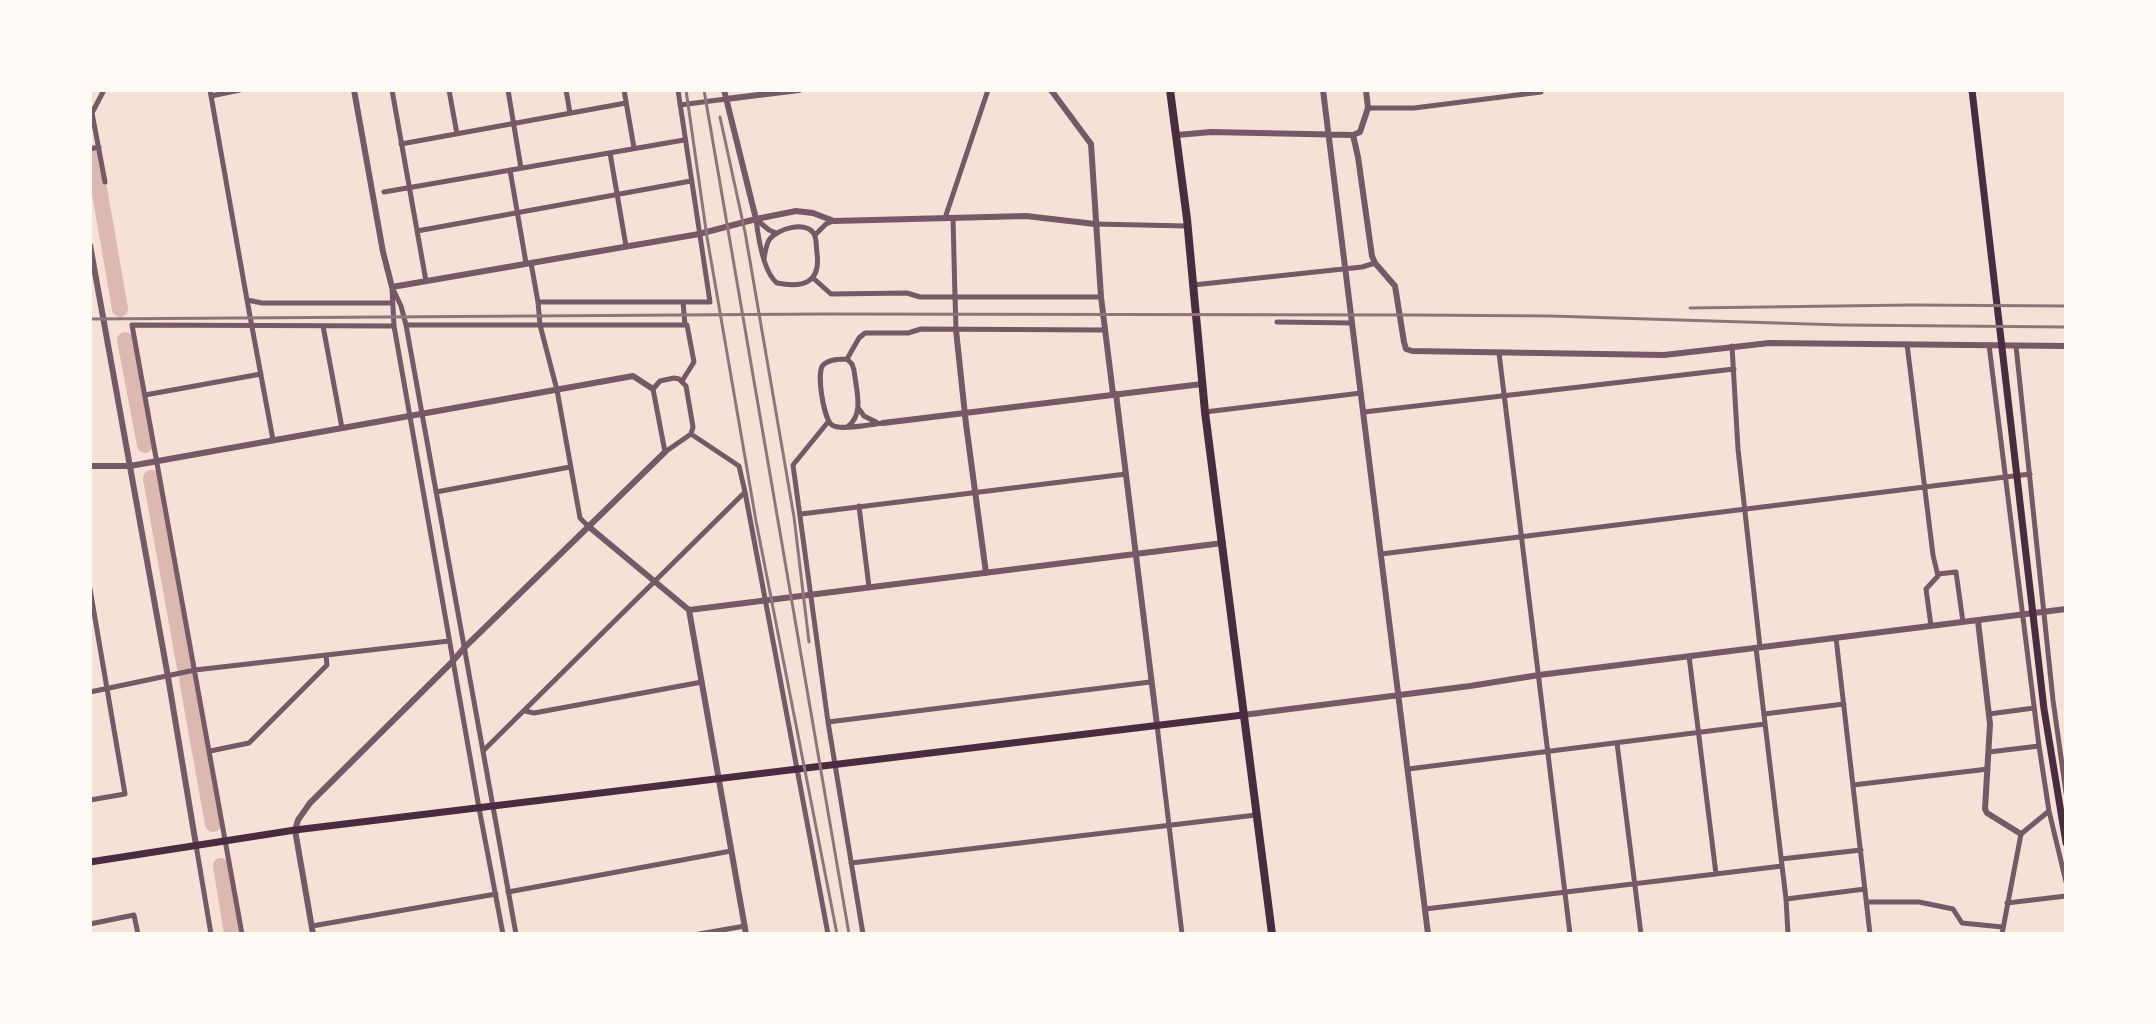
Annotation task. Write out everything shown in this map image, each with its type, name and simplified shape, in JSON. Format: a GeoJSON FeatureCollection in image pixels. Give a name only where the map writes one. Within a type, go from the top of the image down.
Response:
{"type":"FeatureCollection","features":[{"type":"Feature","properties":{"kind":"main road"},"geometry":{"type":"LineString","coordinates":[[1170,90],[1205,412],[1272,934]]}},
{"type":"Feature","properties":{"kind":"main road"},"geometry":{"type":"LineString","coordinates":[[1972,90],[2044,709],[2065,839]]}},
{"type":"Feature","properties":{"kind":"main road"},"geometry":{"type":"LineString","coordinates":[[90,862],[295,830],[1243,715]]}},
{"type":"Feature","properties":{"kind":"street"},"geometry":{"type":"LineString","coordinates":[[104,90],[92,113],[105,182]]}},
{"type":"Feature","properties":{"kind":"street"},"geometry":{"type":"LineString","coordinates":[[240,90],[210,93],[273,440]]}},
{"type":"Feature","properties":{"kind":"street"},"geometry":{"type":"LineString","coordinates":[[354,90],[381,241],[392,287],[406,325],[516,934]]}},
{"type":"Feature","properties":{"kind":"street"},"geometry":{"type":"LineString","coordinates":[[392,90],[426,281]]}},
{"type":"Feature","properties":{"kind":"street"},"geometry":{"type":"LineString","coordinates":[[449,90],[457,134]]}},
{"type":"Feature","properties":{"kind":"street"},"geometry":{"type":"LineString","coordinates":[[508,90],[521,168]]}},
{"type":"Feature","properties":{"kind":"street"},"geometry":{"type":"LineString","coordinates":[[566,90],[570,113]]}},
{"type":"Feature","properties":{"kind":"street"},"geometry":{"type":"LineString","coordinates":[[624,90],[634,148]]}},
{"type":"Feature","properties":{"kind":"street"},"geometry":{"type":"LineString","coordinates":[[538,302],[710,302],[678,90]]}},
{"type":"Feature","properties":{"kind":"street"},"geometry":{"type":"LineString","coordinates":[[724,90],[764,259],[771,278],[777,283],[803,284],[813,278],[818,264],[815,235],[801,228],[776,233],[756,219]]}},
{"type":"Feature","properties":{"kind":"street"},"geometry":{"type":"LineString","coordinates":[[680,105],[799,90]]}},
{"type":"Feature","properties":{"kind":"street"},"geometry":{"type":"LineString","coordinates":[[986,573],[956,330],[949,218],[988,90]]}},
{"type":"Feature","properties":{"kind":"street"},"geometry":{"type":"LineString","coordinates":[[1051,90],[1091,144],[1104,330],[1126,474],[1182,934]]}},
{"type":"Feature","properties":{"kind":"street"},"geometry":{"type":"LineString","coordinates":[[1323,90],[1428,934]]}},
{"type":"Feature","properties":{"kind":"street"},"geometry":{"type":"LineString","coordinates":[[1177,135],[1211,132],[1353,135],[1360,132],[1368,108],[1366,90]]}},
{"type":"Feature","properties":{"kind":"street"},"geometry":{"type":"LineString","coordinates":[[1368,108],[1414,108],[1541,90]]}},
{"type":"Feature","properties":{"kind":"street"},"geometry":{"type":"LineString","coordinates":[[401,144],[626,103]]}},
{"type":"Feature","properties":{"kind":"street"},"geometry":{"type":"LineString","coordinates":[[1353,135],[1375,263],[1395,286],[1406,349],[1412,351],[1664,355],[1769,343],[2066,346]]}},
{"type":"Feature","properties":{"kind":"street"},"geometry":{"type":"LineString","coordinates":[[384,192],[684,140]]}},
{"type":"Feature","properties":{"kind":"street"},"geometry":{"type":"LineString","coordinates":[[90,149],[99,147]]}},
{"type":"Feature","properties":{"kind":"street"},"geometry":{"type":"LineString","coordinates":[[610,153],[626,246]]}},
{"type":"Feature","properties":{"kind":"street"},"geometry":{"type":"LineString","coordinates":[[510,170],[538,302],[540,325],[557,390],[580,518],[689,610],[745,930],[699,934]]}},
{"type":"Feature","properties":{"kind":"street"},"geometry":{"type":"LineString","coordinates":[[417,231],[691,181]]}},
{"type":"Feature","properties":{"kind":"street"},"geometry":{"type":"LineString","coordinates":[[392,287],[699,234],[801,211],[834,221],[1026,216],[1095,224],[1187,226]]}},
{"type":"Feature","properties":{"kind":"street"},"geometry":{"type":"LineString","coordinates":[[815,235],[834,221]]}},
{"type":"Feature","properties":{"kind":"street"},"geometry":{"type":"LineString","coordinates":[[764,259],[767,244],[776,233]]}},
{"type":"Feature","properties":{"kind":"street"},"geometry":{"type":"LineString","coordinates":[[90,245],[94,290],[130,466],[211,934]]}},
{"type":"Feature","properties":{"kind":"street"},"geometry":{"type":"LineString","coordinates":[[1193,285],[1375,263]]}},
{"type":"Feature","properties":{"kind":"street"},"geometry":{"type":"LineString","coordinates":[[813,278],[831,294],[1101,297]]}},
{"type":"Feature","properties":{"kind":"street"},"geometry":{"type":"LineString","coordinates":[[392,287],[394,326],[503,934]]}},
{"type":"Feature","properties":{"kind":"street"},"geometry":{"type":"LineString","coordinates":[[247,300],[262,303],[392,303]]}},
{"type":"Feature","properties":{"kind":"street"},"geometry":{"type":"LineString","coordinates":[[682,381],[694,362],[683,302]]}},
{"type":"Feature","properties":{"kind":"street"},"geometry":{"type":"LineString","coordinates":[[1277,322],[1352,323]]}},
{"type":"Feature","properties":{"kind":"street"},"geometry":{"type":"LineString","coordinates":[[242,934],[132,325],[394,326]]}},
{"type":"Feature","properties":{"kind":"street"},"geometry":{"type":"LineString","coordinates":[[406,325],[685,325]]}},
{"type":"Feature","properties":{"kind":"street"},"geometry":{"type":"LineString","coordinates":[[323,326],[342,428]]}},
{"type":"Feature","properties":{"kind":"street"},"geometry":{"type":"LineString","coordinates":[[847,359],[865,333],[908,333],[921,329],[1104,330]]}},
{"type":"Feature","properties":{"kind":"street"},"geometry":{"type":"LineString","coordinates":[[1907,344],[1933,555],[1938,574],[1926,589],[1931,626]]}},
{"type":"Feature","properties":{"kind":"street"},"geometry":{"type":"LineString","coordinates":[[1989,345],[2039,746],[2049,811],[2066,882]]}},
{"type":"Feature","properties":{"kind":"street"},"geometry":{"type":"LineString","coordinates":[[1732,346],[1743,509],[1788,934]]}},
{"type":"Feature","properties":{"kind":"street"},"geometry":{"type":"LineString","coordinates":[[2016,346],[2066,793]]}},
{"type":"Feature","properties":{"kind":"street"},"geometry":{"type":"LineString","coordinates":[[1499,353],[1570,934]]}},
{"type":"Feature","properties":{"kind":"street"},"geometry":{"type":"LineString","coordinates":[[847,359],[829,361],[819,372],[828,422],[835,427],[1202,384]]}},
{"type":"Feature","properties":{"kind":"street"},"geometry":{"type":"LineString","coordinates":[[847,359],[854,370],[859,408],[855,421],[847,427]]}},
{"type":"Feature","properties":{"kind":"street"},"geometry":{"type":"LineString","coordinates":[[1364,412],[1734,369]]}},
{"type":"Feature","properties":{"kind":"street"},"geometry":{"type":"LineString","coordinates":[[145,395],[261,374]]}},
{"type":"Feature","properties":{"kind":"street"},"geometry":{"type":"LineString","coordinates":[[90,466],[158,462],[633,376],[653,389],[665,452]]}},
{"type":"Feature","properties":{"kind":"street"},"geometry":{"type":"LineString","coordinates":[[496,894],[312,930],[295,830],[298,820],[310,803],[588,526],[665,452],[691,434],[693,427],[686,386],[682,381],[674,378],[660,381],[653,389]]}},
{"type":"Feature","properties":{"kind":"street"},"geometry":{"type":"LineString","coordinates":[[1205,412],[1361,393]]}},
{"type":"Feature","properties":{"kind":"street"},"geometry":{"type":"LineString","coordinates":[[859,408],[868,419],[883,423]]}},
{"type":"Feature","properties":{"kind":"street"},"geometry":{"type":"LineString","coordinates":[[828,422],[793,465],[828,722],[863,934]]}},
{"type":"Feature","properties":{"kind":"street"},"geometry":{"type":"LineString","coordinates":[[691,434],[739,466],[828,934]]}},
{"type":"Feature","properties":{"kind":"street"},"geometry":{"type":"LineString","coordinates":[[436,492],[570,467]]}},
{"type":"Feature","properties":{"kind":"street"},"geometry":{"type":"LineString","coordinates":[[801,514],[1126,474]]}},
{"type":"Feature","properties":{"kind":"street"},"geometry":{"type":"LineString","coordinates":[[1381,554],[2030,474]]}},
{"type":"Feature","properties":{"kind":"street"},"geometry":{"type":"LineString","coordinates":[[484,751],[745,492]]}},
{"type":"Feature","properties":{"kind":"street"},"geometry":{"type":"LineString","coordinates":[[859,506],[869,587]]}},
{"type":"Feature","properties":{"kind":"street"},"geometry":{"type":"LineString","coordinates":[[689,610],[1223,543]]}},
{"type":"Feature","properties":{"kind":"street"},"geometry":{"type":"LineString","coordinates":[[1938,574],[1956,572],[1963,622]]}},
{"type":"Feature","properties":{"kind":"street"},"geometry":{"type":"LineString","coordinates":[[90,589],[125,794],[90,800]]}},
{"type":"Feature","properties":{"kind":"street"},"geometry":{"type":"LineString","coordinates":[[1243,715],[2066,609]]}},
{"type":"Feature","properties":{"kind":"street"},"geometry":{"type":"LineString","coordinates":[[1978,621],[1989,714],[1987,813],[2021,834]]}},
{"type":"Feature","properties":{"kind":"street"},"geometry":{"type":"LineString","coordinates":[[1836,638],[1870,934]]}},
{"type":"Feature","properties":{"kind":"street"},"geometry":{"type":"LineString","coordinates":[[90,692],[195,670],[449,641]]}},
{"type":"Feature","properties":{"kind":"street"},"geometry":{"type":"LineString","coordinates":[[210,751],[249,743],[327,665],[326,655]]}},
{"type":"Feature","properties":{"kind":"street"},"geometry":{"type":"LineString","coordinates":[[1689,656],[1716,874]]}},
{"type":"Feature","properties":{"kind":"street"},"geometry":{"type":"LineString","coordinates":[[525,711],[534,713],[702,682]]}},
{"type":"Feature","properties":{"kind":"street"},"geometry":{"type":"LineString","coordinates":[[828,722],[1150,682]]}},
{"type":"Feature","properties":{"kind":"street"},"geometry":{"type":"LineString","coordinates":[[1764,714],[1844,704]]}},
{"type":"Feature","properties":{"kind":"street"},"geometry":{"type":"LineString","coordinates":[[1989,714],[2034,708]]}},
{"type":"Feature","properties":{"kind":"street"},"geometry":{"type":"LineString","coordinates":[[1408,769],[1765,724]]}},
{"type":"Feature","properties":{"kind":"street"},"geometry":{"type":"LineString","coordinates":[[1617,743],[1641,934]]}},
{"type":"Feature","properties":{"kind":"street"},"geometry":{"type":"LineString","coordinates":[[1989,752],[2039,746]]}},
{"type":"Feature","properties":{"kind":"street"},"geometry":{"type":"LineString","coordinates":[[1853,785],[1988,769]]}},
{"type":"Feature","properties":{"kind":"street"},"geometry":{"type":"LineString","coordinates":[[1867,902],[1919,902],[1953,909],[1962,923],[2002,930],[2021,834],[2049,811]]}},
{"type":"Feature","properties":{"kind":"street"},"geometry":{"type":"LineString","coordinates":[[851,863],[1256,815]]}},
{"type":"Feature","properties":{"kind":"street"},"geometry":{"type":"LineString","coordinates":[[1425,909],[1716,874],[1861,850]]}},
{"type":"Feature","properties":{"kind":"street"},"geometry":{"type":"LineString","coordinates":[[508,892],[731,851]]}},
{"type":"Feature","properties":{"kind":"street"},"geometry":{"type":"LineString","coordinates":[[1786,899],[1865,889]]}},
{"type":"Feature","properties":{"kind":"street"},"geometry":{"type":"LineString","coordinates":[[2007,903],[2066,896]]}},
{"type":"Feature","properties":{"kind":"street"},"geometry":{"type":"LineString","coordinates":[[90,924],[134,915],[138,934]]}},
{"type":"Feature","properties":{"kind":"waterway"},"geometry":{"type":"LineString","coordinates":[[93,153],[120,309]]}},
{"type":"Feature","properties":{"kind":"waterway"},"geometry":{"type":"LineString","coordinates":[[125,340],[145,445]]}},
{"type":"Feature","properties":{"kind":"waterway"},"geometry":{"type":"LineString","coordinates":[[151,478],[185,668]]}},
{"type":"Feature","properties":{"kind":"waterway"},"geometry":{"type":"LineString","coordinates":[[187,679],[213,824]]}},
{"type":"Feature","properties":{"kind":"waterway"},"geometry":{"type":"LineString","coordinates":[[221,866],[232,934]]}},
{"type":"Feature","properties":{"kind":"railway"},"geometry":{"type":"LineString","coordinates":[[686,90],[707,237],[756,521],[837,934]]}},
{"type":"Feature","properties":{"kind":"railway"},"geometry":{"type":"LineString","coordinates":[[704,90],[849,934]]}},
{"type":"Feature","properties":{"kind":"railway"},"geometry":{"type":"LineString","coordinates":[[720,117],[745,232],[794,517],[809,642]]}},
{"type":"Feature","properties":{"kind":"railway"},"geometry":{"type":"LineString","coordinates":[[1690,308],[2066,306]]}},
{"type":"Feature","properties":{"kind":"railway"},"geometry":{"type":"LineString","coordinates":[[90,319],[824,314],[1416,315],[2066,327]]}}]}
